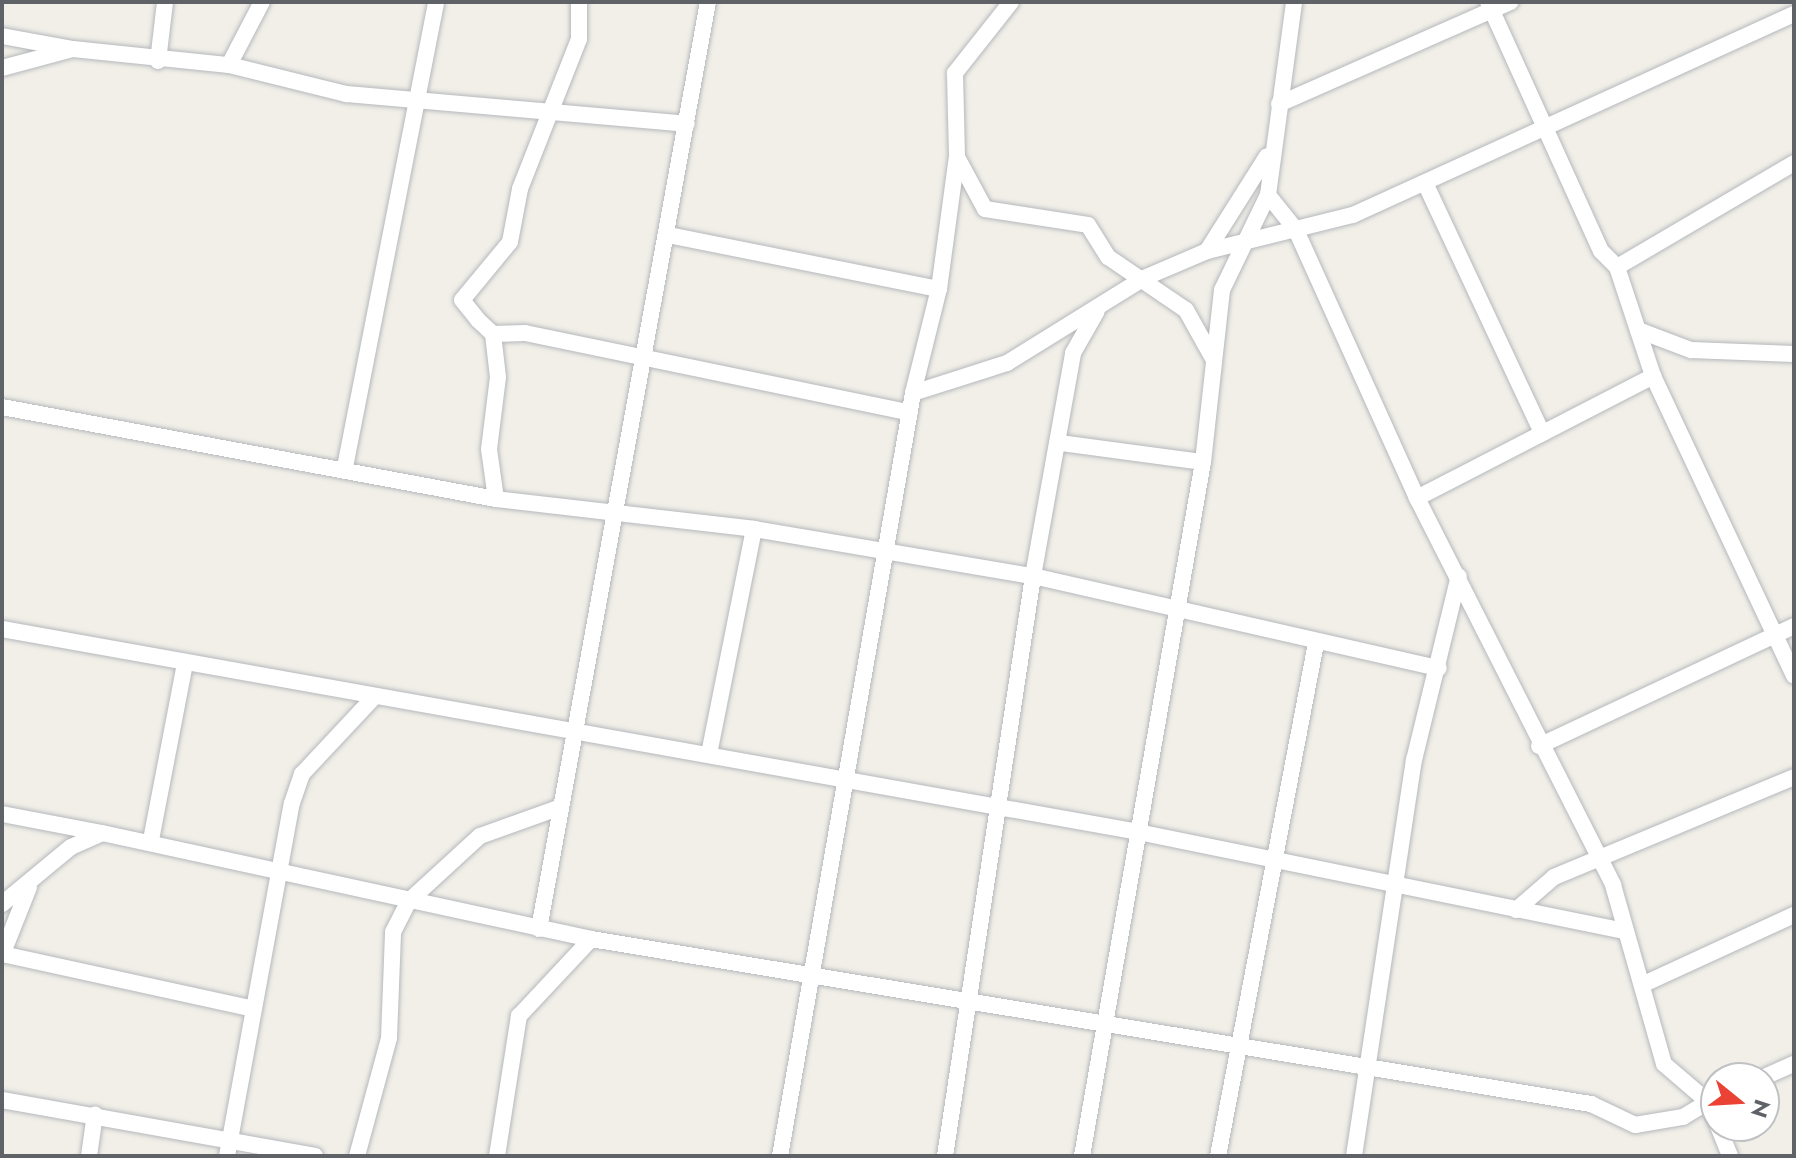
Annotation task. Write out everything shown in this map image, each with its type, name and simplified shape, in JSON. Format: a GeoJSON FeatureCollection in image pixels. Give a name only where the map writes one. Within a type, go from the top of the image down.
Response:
{"type":"FeatureCollection","features":[{"type":"Feature","properties":{"kind":"street"},"geometry":{"type":"LineString","coordinates":[[158,61],[165,2]]}},
{"type":"Feature","properties":{"kind":"street"},"geometry":{"type":"LineString","coordinates":[[229,65],[262,2]]}},
{"type":"Feature","properties":{"kind":"street"},"geometry":{"type":"LineString","coordinates":[[345,467],[436,2]]}},
{"type":"Feature","properties":{"kind":"street"},"geometry":{"type":"LineString","coordinates":[[496,499],[489,459],[498,377],[493,334],[462,300],[510,242],[520,189],[579,39],[579,2]]}},
{"type":"Feature","properties":{"kind":"street"},"geometry":{"type":"LineString","coordinates":[[539,929],[642,361],[668,235],[708,2]]}},
{"type":"Feature","properties":{"kind":"street"},"geometry":{"type":"LineString","coordinates":[[780,1156],[817,976],[913,393],[939,289],[957,156],[955,73],[1011,2]]}},
{"type":"Feature","properties":{"kind":"street"},"geometry":{"type":"LineString","coordinates":[[1082,1156],[1203,462],[1222,290],[1250,242],[1268,195],[1267,155],[1279,104],[1294,2]]}},
{"type":"Feature","properties":{"kind":"street"},"geometry":{"type":"LineString","coordinates":[[1279,104],[1490,6],[1510,2]]}},
{"type":"Feature","properties":{"kind":"street"},"geometry":{"type":"LineString","coordinates":[[913,393],[1007,363],[1097,311],[1144,278],[1207,251],[1296,230],[1426,185],[1789,16],[1777,2]]}},
{"type":"Feature","properties":{"kind":"street"},"geometry":{"type":"LineString","coordinates":[[1490,6],[1601,251],[1617,267],[1653,376],[1794,676]]}},
{"type":"Feature","properties":{"kind":"street"},"geometry":{"type":"LineString","coordinates":[[2,36],[158,61],[229,65],[346,94],[554,108],[687,124]]}},
{"type":"Feature","properties":{"kind":"street"},"geometry":{"type":"LineString","coordinates":[[2,68],[73,49]]}},
{"type":"Feature","properties":{"kind":"street"},"geometry":{"type":"LineString","coordinates":[[1207,251],[1267,155]]}},
{"type":"Feature","properties":{"kind":"street"},"geometry":{"type":"LineString","coordinates":[[957,156],[985,209],[1075,219],[1088,225],[1108,257],[1144,278],[1186,310],[1214,360]]}},
{"type":"Feature","properties":{"kind":"street"},"geometry":{"type":"LineString","coordinates":[[1617,267],[1794,163]]}},
{"type":"Feature","properties":{"kind":"street"},"geometry":{"type":"LineString","coordinates":[[1426,185],[1542,433]]}},
{"type":"Feature","properties":{"kind":"street"},"geometry":{"type":"LineString","coordinates":[[1268,195],[1296,230],[1417,498],[1459,576],[1595,861],[1613,885],[1625,931],[1646,983],[1664,1064],[1700,1090]]}},
{"type":"Feature","properties":{"kind":"street"},"geometry":{"type":"LineString","coordinates":[[668,235],[939,289]]}},
{"type":"Feature","properties":{"kind":"street"},"geometry":{"type":"LineString","coordinates":[[945,1156],[995,810],[1073,353],[1097,311]]}},
{"type":"Feature","properties":{"kind":"street"},"geometry":{"type":"LineString","coordinates":[[1638,330],[1691,350],[1794,354]]}},
{"type":"Feature","properties":{"kind":"street"},"geometry":{"type":"LineString","coordinates":[[493,334],[525,333],[642,361],[910,413]]}},
{"type":"Feature","properties":{"kind":"street"},"geometry":{"type":"LineString","coordinates":[[1417,498],[1653,376]]}},
{"type":"Feature","properties":{"kind":"street"},"geometry":{"type":"LineString","coordinates":[[2,407],[345,467],[496,499],[754,529],[887,555],[1033,576],[1316,643],[1439,668]]}},
{"type":"Feature","properties":{"kind":"street"},"geometry":{"type":"LineString","coordinates":[[1060,443],[1203,462]]}},
{"type":"Feature","properties":{"kind":"street"},"geometry":{"type":"LineString","coordinates":[[709,754],[754,529]]}},
{"type":"Feature","properties":{"kind":"street"},"geometry":{"type":"LineString","coordinates":[[1354,1156],[1398,886],[1414,760],[1439,668],[1459,576]]}},
{"type":"Feature","properties":{"kind":"street"},"geometry":{"type":"LineString","coordinates":[[1539,746],[1794,626]]}},
{"type":"Feature","properties":{"kind":"street"},"geometry":{"type":"LineString","coordinates":[[2,629],[373,698],[709,754],[848,786],[1138,832],[1269,863],[1625,931]]}},
{"type":"Feature","properties":{"kind":"street"},"geometry":{"type":"LineString","coordinates":[[1218,1156],[1269,863],[1316,643]]}},
{"type":"Feature","properties":{"kind":"street"},"geometry":{"type":"LineString","coordinates":[[151,840],[185,664]]}},
{"type":"Feature","properties":{"kind":"street"},"geometry":{"type":"LineString","coordinates":[[227,1156],[249,1008],[276,873],[302,774],[373,698]]}},
{"type":"Feature","properties":{"kind":"street"},"geometry":{"type":"LineString","coordinates":[[1516,910],[1554,877],[1794,777]]}},
{"type":"Feature","properties":{"kind":"street"},"geometry":{"type":"LineString","coordinates":[[357,1156],[389,1038],[393,932],[409,901],[480,836],[561,807]]}},
{"type":"Feature","properties":{"kind":"street"},"geometry":{"type":"LineString","coordinates":[[2,814],[151,840],[276,873],[591,939],[1591,1104],[1635,1125],[1683,1117],[1700,1106]]}},
{"type":"Feature","properties":{"kind":"street"},"geometry":{"type":"LineString","coordinates":[[2,904],[29,887],[71,847],[102,833]]}},
{"type":"Feature","properties":{"kind":"street"},"geometry":{"type":"LineString","coordinates":[[29,887],[2,954],[249,1008]]}},
{"type":"Feature","properties":{"kind":"street"},"geometry":{"type":"LineString","coordinates":[[1646,983],[1794,915]]}},
{"type":"Feature","properties":{"kind":"street"},"geometry":{"type":"LineString","coordinates":[[497,1156],[519,1016],[591,939]]}},
{"type":"Feature","properties":{"kind":"street"},"geometry":{"type":"LineString","coordinates":[[2,1100],[230,1138],[315,1156]]}},
{"type":"Feature","properties":{"kind":"street"},"geometry":{"type":"LineString","coordinates":[[89,1156],[95,1114]]}}]}
